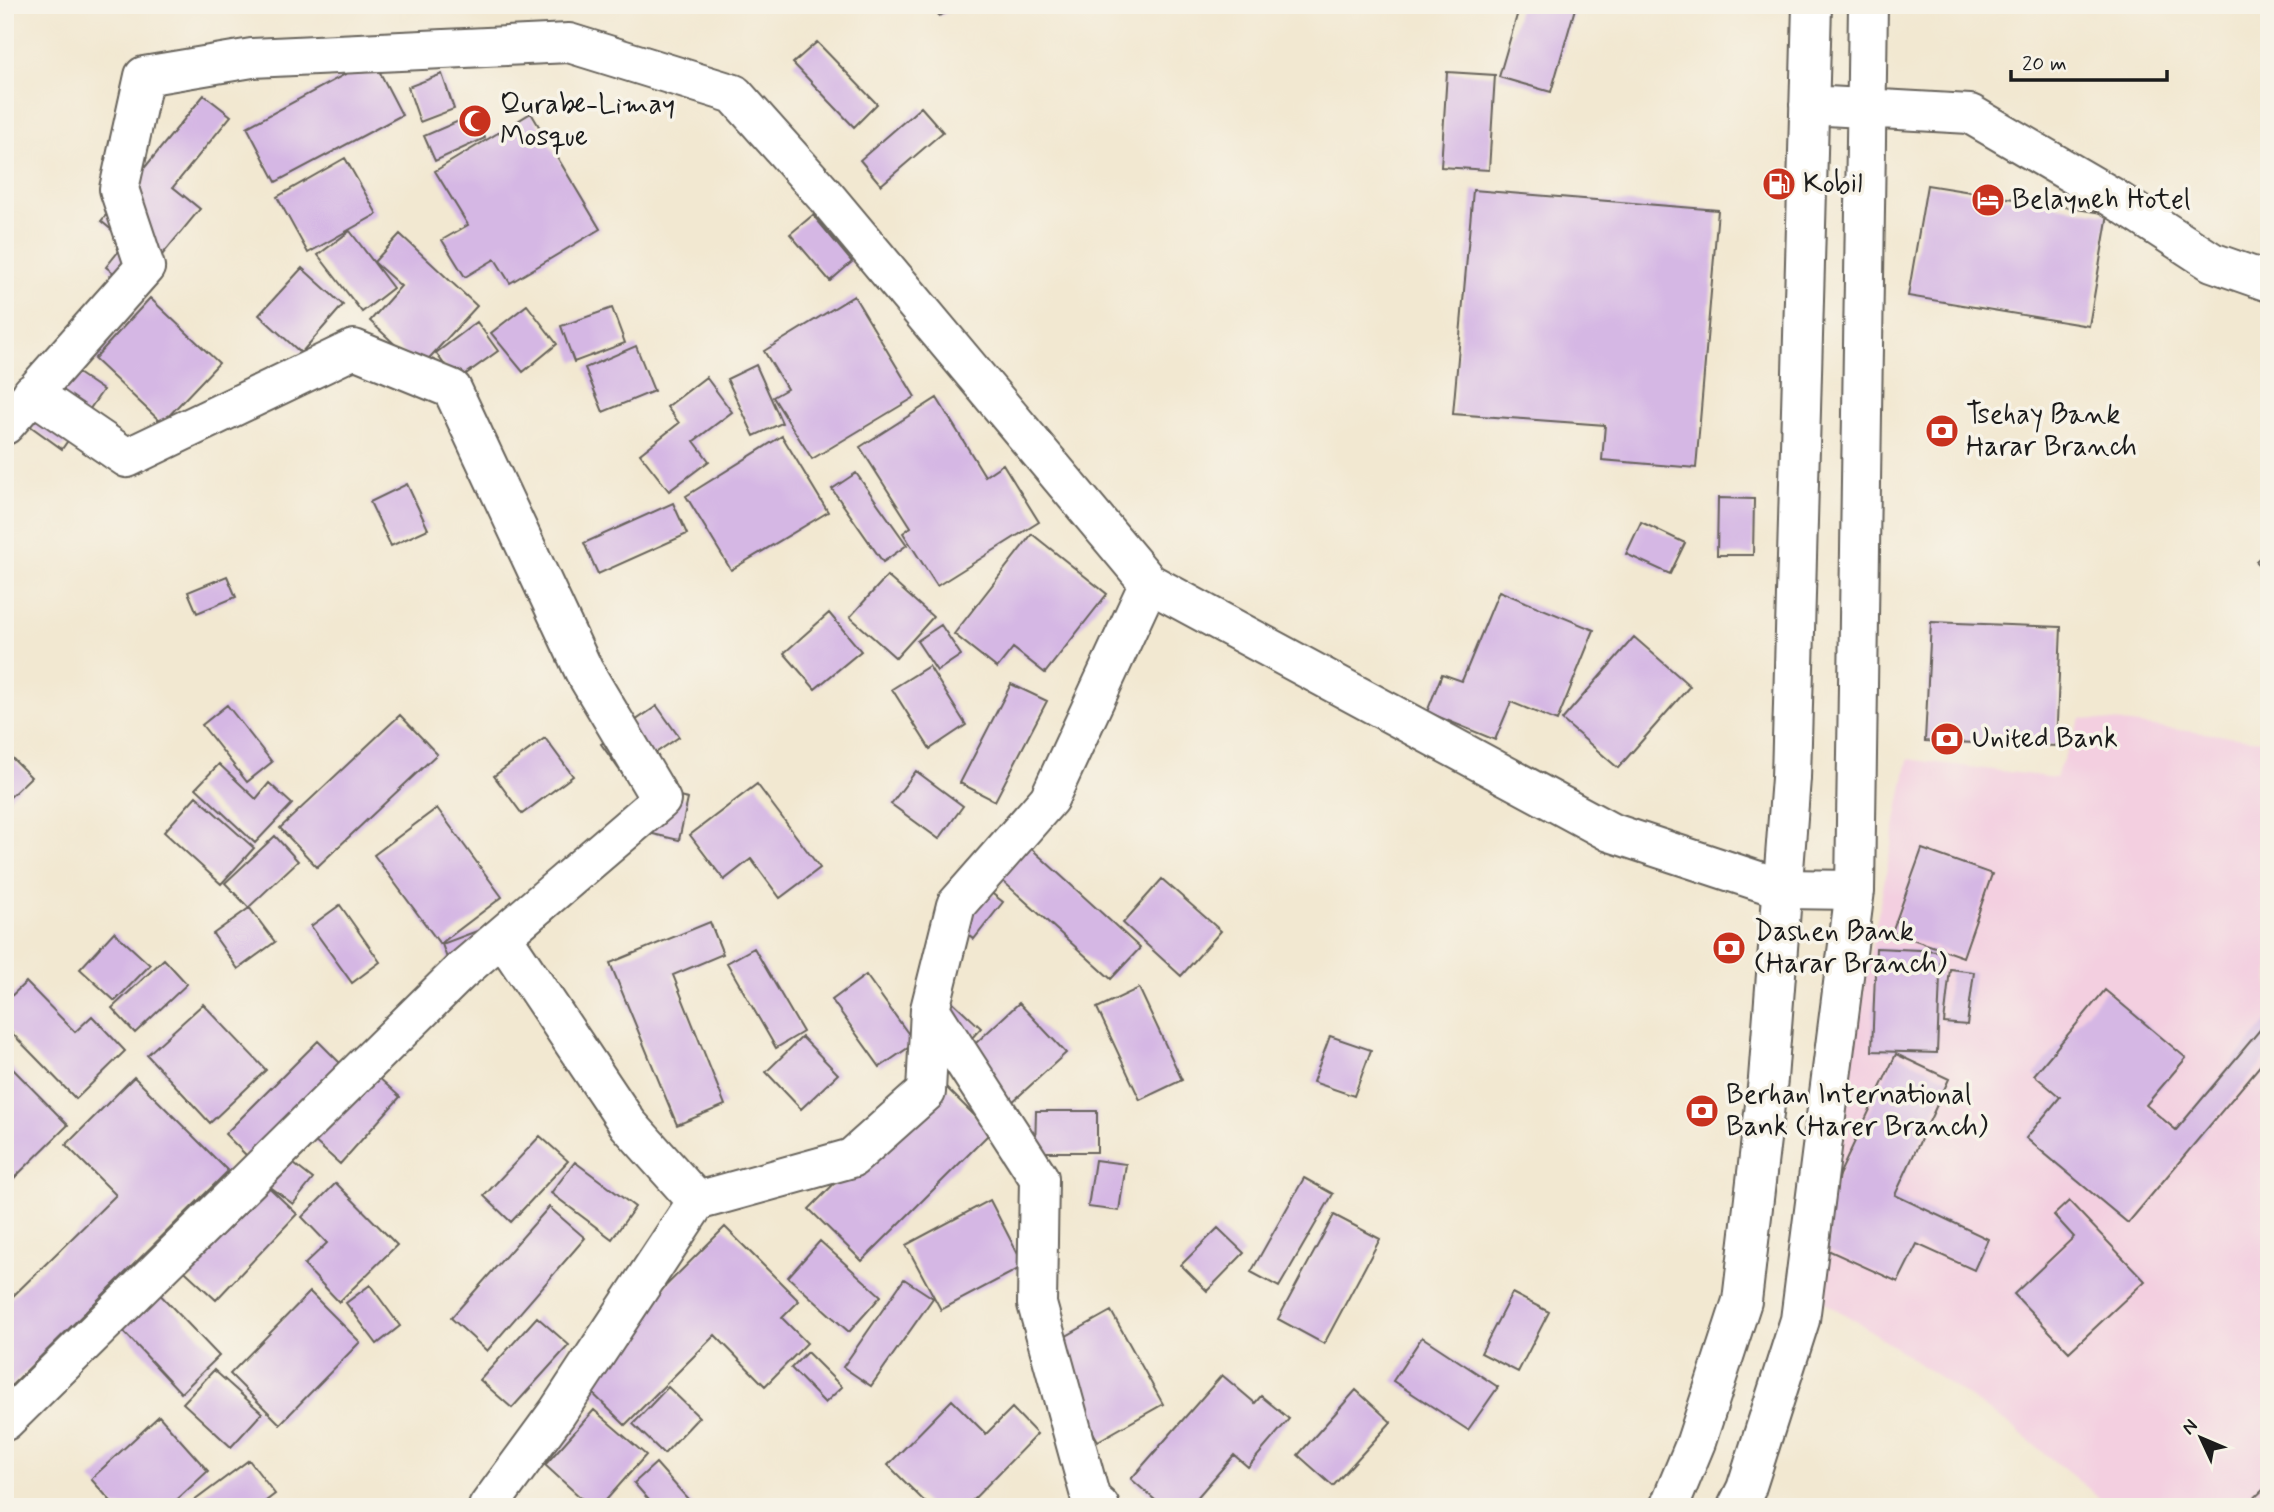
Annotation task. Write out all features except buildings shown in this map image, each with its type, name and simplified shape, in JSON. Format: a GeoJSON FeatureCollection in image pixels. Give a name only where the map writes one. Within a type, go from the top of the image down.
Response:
{"type":"FeatureCollection","features":[{"type":"Feature","properties":{"kind":"street"},"geometry":{"type":"LineString","coordinates":[[1669,1507],[1696,1442],[1742,1301],[1768,1079],[1791,778],[1812,13],[1854,5]]}},
{"type":"Feature","properties":{"kind":"street"},"geometry":{"type":"LineString","coordinates":[[1737,1507],[1746,1489],[1800,1320],[1855,890],[1868,5]]}},
{"type":"Feature","properties":{"kind":"street"},"geometry":{"type":"LineString","coordinates":[[5,425],[145,267],[119,189],[144,76],[252,58],[569,43],[734,94],[827,198],[1149,583],[1610,832],[1783,889],[1855,890]]}},
{"type":"Feature","properties":{"kind":"street"},"geometry":{"type":"LineString","coordinates":[[1809,105],[1970,114],[2112,197],[2212,262],[2269,282]]}},
{"type":"Feature","properties":{"kind":"street"},"geometry":{"type":"LineString","coordinates":[[5,1421],[460,972],[661,800],[584,671],[452,389],[354,349],[127,458],[32,393]]}},
{"type":"Feature","properties":{"kind":"street"},"geometry":{"type":"LineString","coordinates":[[488,1507],[556,1413],[697,1201],[852,1158],[926,1092],[930,1009],[956,905],[1049,799],[1149,583]]}},
{"type":"Feature","properties":{"kind":"street"},"geometry":{"type":"LineString","coordinates":[[502,936],[628,1124],[697,1201]]}},
{"type":"Feature","properties":{"kind":"street"},"geometry":{"type":"LineString","coordinates":[[930,1009],[1040,1178],[1037,1304],[1091,1499],[1100,1507]]}},
{"type":"Feature","properties":{"kind":"shaded area"},"geometry":{"type":"Polygon","coordinates":[[[2081,718],[2269,741],[2269,1507],[2111,1507],[2008,1424],[1856,1321],[1805,1291],[1908,759],[2055,778],[2081,718]]]}},
{"type":"Feature","properties":{"kind":"place","name":"Qurabe-Limay Mosque"},"geometry":{"type":"Point","coordinates":[475,121]}},
{"type":"Feature","properties":{"kind":"place","name":"Kobil"},"geometry":{"type":"Point","coordinates":[1779,184]}},
{"type":"Feature","properties":{"kind":"place","name":"Belayneh Hotel"},"geometry":{"type":"Point","coordinates":[1988,200]}},
{"type":"Feature","properties":{"kind":"place","name":"Tsehay Bank Harar Branch"},"geometry":{"type":"Point","coordinates":[1942,431]}},
{"type":"Feature","properties":{"kind":"place","name":"United Bank"},"geometry":{"type":"Point","coordinates":[1947,739]}},
{"type":"Feature","properties":{"kind":"place","name":"Dashen Bank (Harar Branch)"},"geometry":{"type":"Point","coordinates":[1729,948]}},
{"type":"Feature","properties":{"kind":"place","name":"Berhan International Bank (Harer Branch)"},"geometry":{"type":"Point","coordinates":[1702,1111]}}]}
